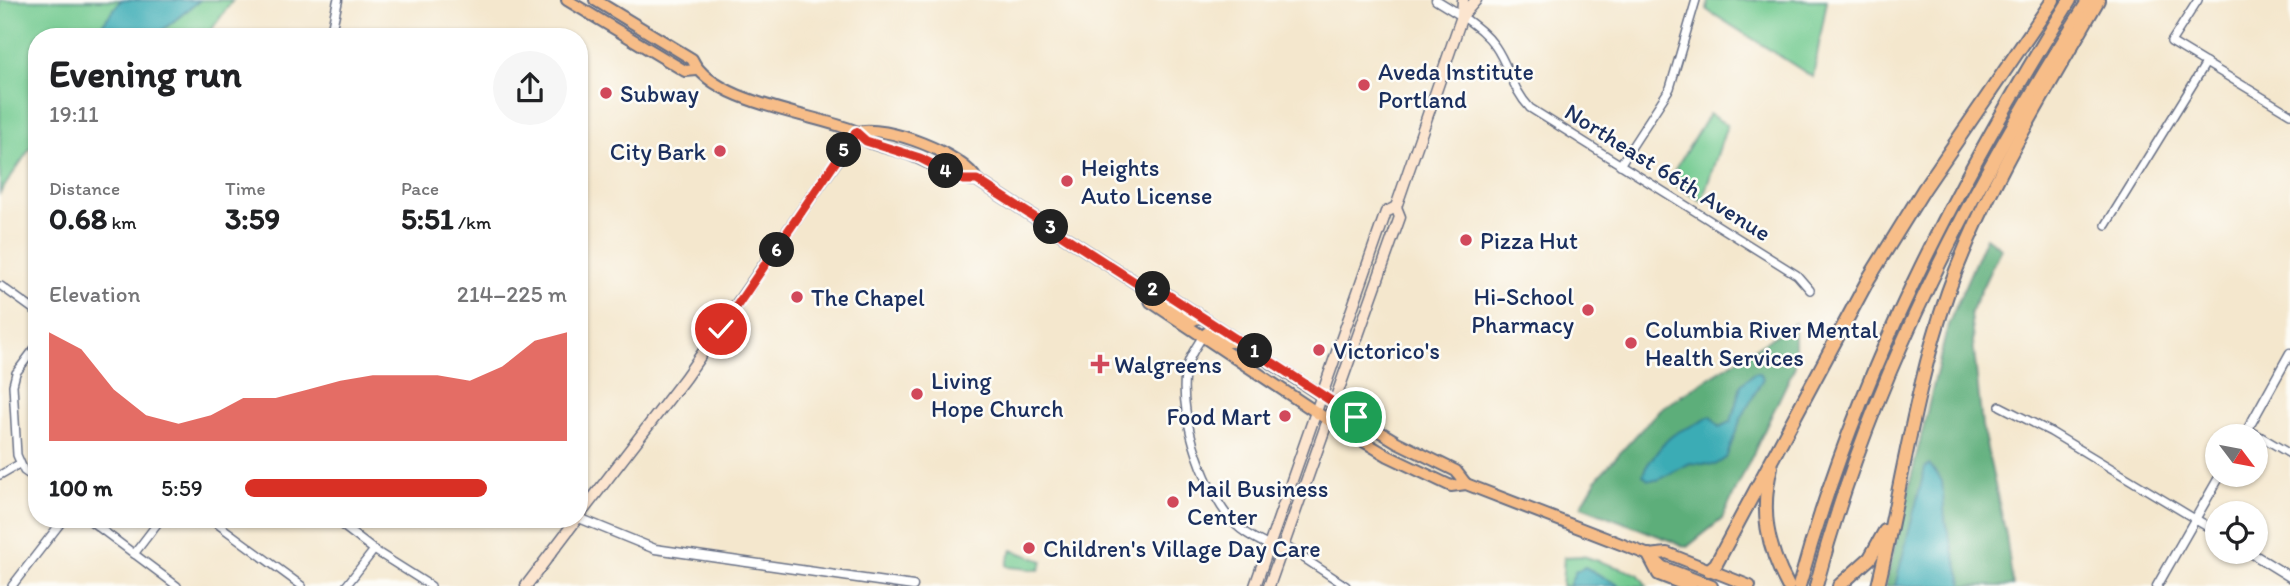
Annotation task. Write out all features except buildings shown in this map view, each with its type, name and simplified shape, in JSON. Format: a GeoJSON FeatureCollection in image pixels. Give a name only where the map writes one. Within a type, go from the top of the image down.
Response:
{"type":"FeatureCollection","features":[{"type":"Feature","properties":{"kind":"highway"},"geometry":{"type":"LineString","coordinates":[[1709,570],[1716,564],[1887,249],[2053,0]]}},
{"type":"Feature","properties":{"kind":"highway"},"geometry":{"type":"LineString","coordinates":[[1800,581],[1852,423],[1905,296],[1970,167],[2070,0]]}},
{"type":"Feature","properties":{"kind":"highway"},"geometry":{"type":"LineString","coordinates":[[1816,583],[1862,446],[1927,290],[1987,170],[2088,0]]}},
{"type":"Feature","properties":{"kind":"highway"},"geometry":{"type":"LineString","coordinates":[[1878,586],[1891,518],[1935,336],[1956,270],[2002,169],[2098,0]]}},
{"type":"Feature","properties":{"kind":"highway"},"geometry":{"type":"LineString","coordinates":[[1777,450],[1766,489],[1765,521],[1771,548],[1788,586]]}},
{"type":"Feature","properties":{"kind":"highway"},"geometry":{"type":"LineString","coordinates":[[1839,586],[1870,558],[1891,518]]}},
{"type":"Feature","properties":{"kind":"highway"},"geometry":{"type":"LineString","coordinates":[[1649,555],[1659,574],[1690,586]]}},
{"type":"Feature","properties":{"kind":"main road"},"geometry":{"type":"LineString","coordinates":[[567,0],[685,71],[697,70]]}},
{"type":"Feature","properties":{"kind":"main road"},"geometry":{"type":"LineString","coordinates":[[595,0],[692,60],[697,70],[730,90],[766,106],[856,132],[870,128],[916,142],[971,168],[977,180],[1144,288],[1159,289],[1334,404],[1397,442],[1456,471],[1466,484]]}},
{"type":"Feature","properties":{"kind":"main road"},"geometry":{"type":"LineString","coordinates":[[1269,586],[1400,217],[1396,207],[1462,16],[1463,0]]}},
{"type":"Feature","properties":{"kind":"main road"},"geometry":{"type":"LineString","coordinates":[[1462,16],[1476,0]]}},
{"type":"Feature","properties":{"kind":"main road"},"geometry":{"type":"LineString","coordinates":[[588,505],[685,378],[856,132]]}},
{"type":"Feature","properties":{"kind":"main road"},"geometry":{"type":"LineString","coordinates":[[1255,586],[1386,212],[1396,207]]}},
{"type":"Feature","properties":{"kind":"main road"},"geometry":{"type":"LineString","coordinates":[[1144,288],[1151,302],[1328,420],[1428,475],[1451,486],[1466,484],[1649,555],[1663,567],[1712,586]]}},
{"type":"Feature","properties":{"kind":"main road"},"geometry":{"type":"LineString","coordinates":[[1151,302],[1164,301],[1194,320],[1201,316]]}},
{"type":"Feature","properties":{"kind":"main road"},"geometry":{"type":"LineString","coordinates":[[1203,335],[1209,331],[1227,342],[1241,342]]}},
{"type":"Feature","properties":{"kind":"main road"},"geometry":{"type":"LineString","coordinates":[[526,586],[570,528]]}},
{"type":"Feature","properties":{"kind":"main road"},"geometry":{"type":"LineString","coordinates":[[1649,555],[1667,553],[1750,586]]}},
{"type":"Feature","properties":{"kind":"street"},"geometry":{"type":"LineString","coordinates":[[332,28],[338,0]]}},
{"type":"Feature","properties":{"kind":"street"},"geometry":{"type":"LineString","coordinates":[[1436,0],[1462,16]]}},
{"type":"Feature","properties":{"kind":"street"},"geometry":{"type":"LineString","coordinates":[[1620,165],[1670,88],[1696,0]]}},
{"type":"Feature","properties":{"kind":"street"},"geometry":{"type":"LineString","coordinates":[[2198,0],[2171,42],[2290,114]]}},
{"type":"Feature","properties":{"kind":"street","name":"Northeast 66th Avenue"},"geometry":{"type":"LineString","coordinates":[[1462,16],[1487,35],[1497,48],[1514,89],[1530,108],[1797,275],[1810,290]]}},
{"type":"Feature","properties":{"kind":"street"},"geometry":{"type":"LineString","coordinates":[[2106,225],[2206,63]]}},
{"type":"Feature","properties":{"kind":"street"},"geometry":{"type":"LineString","coordinates":[[1,286],[28,306]]}},
{"type":"Feature","properties":{"kind":"street"},"geometry":{"type":"LineString","coordinates":[[1203,335],[1191,355],[1185,378],[1197,455],[1231,520],[1244,532],[1269,546]]}},
{"type":"Feature","properties":{"kind":"street"},"geometry":{"type":"LineString","coordinates":[[2251,424],[2290,353]]}},
{"type":"Feature","properties":{"kind":"street"},"geometry":{"type":"LineString","coordinates":[[28,357],[16,373],[13,385],[19,464],[28,472]]}},
{"type":"Feature","properties":{"kind":"street"},"geometry":{"type":"LineString","coordinates":[[2000,406],[2051,432],[2205,525]]}},
{"type":"Feature","properties":{"kind":"street"},"geometry":{"type":"LineString","coordinates":[[2268,444],[2290,454]]}},
{"type":"Feature","properties":{"kind":"street"},"geometry":{"type":"LineString","coordinates":[[0,475],[19,464]]}},
{"type":"Feature","properties":{"kind":"street"},"geometry":{"type":"LineString","coordinates":[[2157,586],[2213,487]]}},
{"type":"Feature","properties":{"kind":"street"},"geometry":{"type":"LineString","coordinates":[[588,522],[655,549],[913,586]]}},
{"type":"Feature","properties":{"kind":"street"},"geometry":{"type":"LineString","coordinates":[[12,586],[57,528]]}},
{"type":"Feature","properties":{"kind":"street"},"geometry":{"type":"LineString","coordinates":[[100,528],[177,586]]}},
{"type":"Feature","properties":{"kind":"street"},"geometry":{"type":"LineString","coordinates":[[134,554],[154,528]]}},
{"type":"Feature","properties":{"kind":"street"},"geometry":{"type":"LineString","coordinates":[[223,528],[302,586]]}},
{"type":"Feature","properties":{"kind":"street"},"geometry":{"type":"LineString","coordinates":[[345,528],[374,550],[431,586]]}},
{"type":"Feature","properties":{"kind":"street"},"geometry":{"type":"LineString","coordinates":[[1284,545],[1346,586]]}},
{"type":"Feature","properties":{"kind":"street"},"geometry":{"type":"LineString","coordinates":[[346,586],[374,550]]}},
{"type":"Feature","properties":{"kind":"street"},"geometry":{"type":"LineString","coordinates":[[2268,563],[2290,577]]}},
{"type":"Feature","properties":{"kind":"green space"},"geometry":{"type":"Polygon","coordinates":[[[0,0],[121,0],[100,28],[28,28],[28,151],[0,193],[0,0]]]}},
{"type":"Feature","properties":{"kind":"green space"},"geometry":{"type":"Polygon","coordinates":[[[200,0],[233,0],[213,28],[165,28],[200,0]]]}},
{"type":"Feature","properties":{"kind":"green space"},"geometry":{"type":"Polygon","coordinates":[[[1708,0],[1827,0],[1813,77],[1707,10],[1708,0]]]}},
{"type":"Feature","properties":{"kind":"green space"},"geometry":{"type":"Polygon","coordinates":[[[1709,114],[1727,125],[1702,201],[1668,181],[1709,114]]]}},
{"type":"Feature","properties":{"kind":"green space"},"geometry":{"type":"Polygon","coordinates":[[[1986,237],[2001,248],[1970,313],[1982,426],[2006,535],[2013,586],[1885,586],[1948,325],[1986,237]]]}},
{"type":"Feature","properties":{"kind":"green space"},"geometry":{"type":"Polygon","coordinates":[[[1795,323],[1795,366],[1722,519],[1687,547],[1581,506],[1598,477],[1660,409],[1795,323]]]}},
{"type":"Feature","properties":{"kind":"green space"},"geometry":{"type":"Polygon","coordinates":[[[1012,550],[1043,561],[1039,570],[1006,565],[1012,550]]]}},
{"type":"Feature","properties":{"kind":"green space"},"geometry":{"type":"Polygon","coordinates":[[[1583,556],[1638,574],[1647,586],[1562,586],[1564,557],[1583,556]]]}},
{"type":"Feature","properties":{"kind":"water"},"geometry":{"type":"Polygon","coordinates":[[[121,0],[200,0],[165,28],[100,28],[121,0]]]}},
{"type":"Feature","properties":{"kind":"water"},"geometry":{"type":"Polygon","coordinates":[[[1754,373],[1760,373],[1763,378],[1740,421],[1726,458],[1715,465],[1690,463],[1658,480],[1648,480],[1643,475],[1662,445],[1675,433],[1711,416],[1719,427],[1731,422],[1741,385],[1754,373]]]}},
{"type":"Feature","properties":{"kind":"water"},"geometry":{"type":"Polygon","coordinates":[[[1929,464],[1942,481],[1945,521],[1963,586],[1895,586],[1925,468],[1929,464]]]}},
{"type":"Feature","properties":{"kind":"water"},"geometry":{"type":"Polygon","coordinates":[[[1585,567],[1620,586],[1569,586],[1575,572],[1585,567]]]}},
{"type":"Feature","properties":{"kind":"place","name":"Aveda Institute Portland"},"geometry":{"type":"Point","coordinates":[1364,85]}},
{"type":"Feature","properties":{"kind":"place","name":"Subway"},"geometry":{"type":"Point","coordinates":[606,93]}},
{"type":"Feature","properties":{"kind":"place","name":"City Bark"},"geometry":{"type":"Point","coordinates":[720,151]}},
{"type":"Feature","properties":{"kind":"place","name":"Heights Auto License"},"geometry":{"type":"Point","coordinates":[1067,181]}},
{"type":"Feature","properties":{"kind":"place","name":"Pizza Hut"},"geometry":{"type":"Point","coordinates":[1466,240]}},
{"type":"Feature","properties":{"kind":"place","name":"The Chapel"},"geometry":{"type":"Point","coordinates":[797,297]}},
{"type":"Feature","properties":{"kind":"place","name":"Hi-School Pharmacy"},"geometry":{"type":"Point","coordinates":[1588,310]}},
{"type":"Feature","properties":{"kind":"place","name":"Columbia River Mental Health Services"},"geometry":{"type":"Point","coordinates":[1631,343]}},
{"type":"Feature","properties":{"kind":"place","name":"Victorico's"},"geometry":{"type":"Point","coordinates":[1319,350]}},
{"type":"Feature","properties":{"kind":"place","name":"Walgreens"},"geometry":{"type":"Point","coordinates":[1100,364]}},
{"type":"Feature","properties":{"kind":"place","name":"Living Hope Church"},"geometry":{"type":"Point","coordinates":[917,394]}},
{"type":"Feature","properties":{"kind":"place","name":"Food Mart"},"geometry":{"type":"Point","coordinates":[1285,416]}},
{"type":"Feature","properties":{"kind":"place","name":"Mail Business Center"},"geometry":{"type":"Point","coordinates":[1173,502]}},
{"type":"Feature","properties":{"kind":"place","name":"Children's Village Day Care"},"geometry":{"type":"Point","coordinates":[1029,548]}},
{"type":"Feature","properties":{"kind":"route"},"geometry":{"type":"LineString","coordinates":[[721,329],[856,132],[866,141],[920,158],[963,180],[977,180],[1144,288],[1159,289],[1356,417]]}}]}
